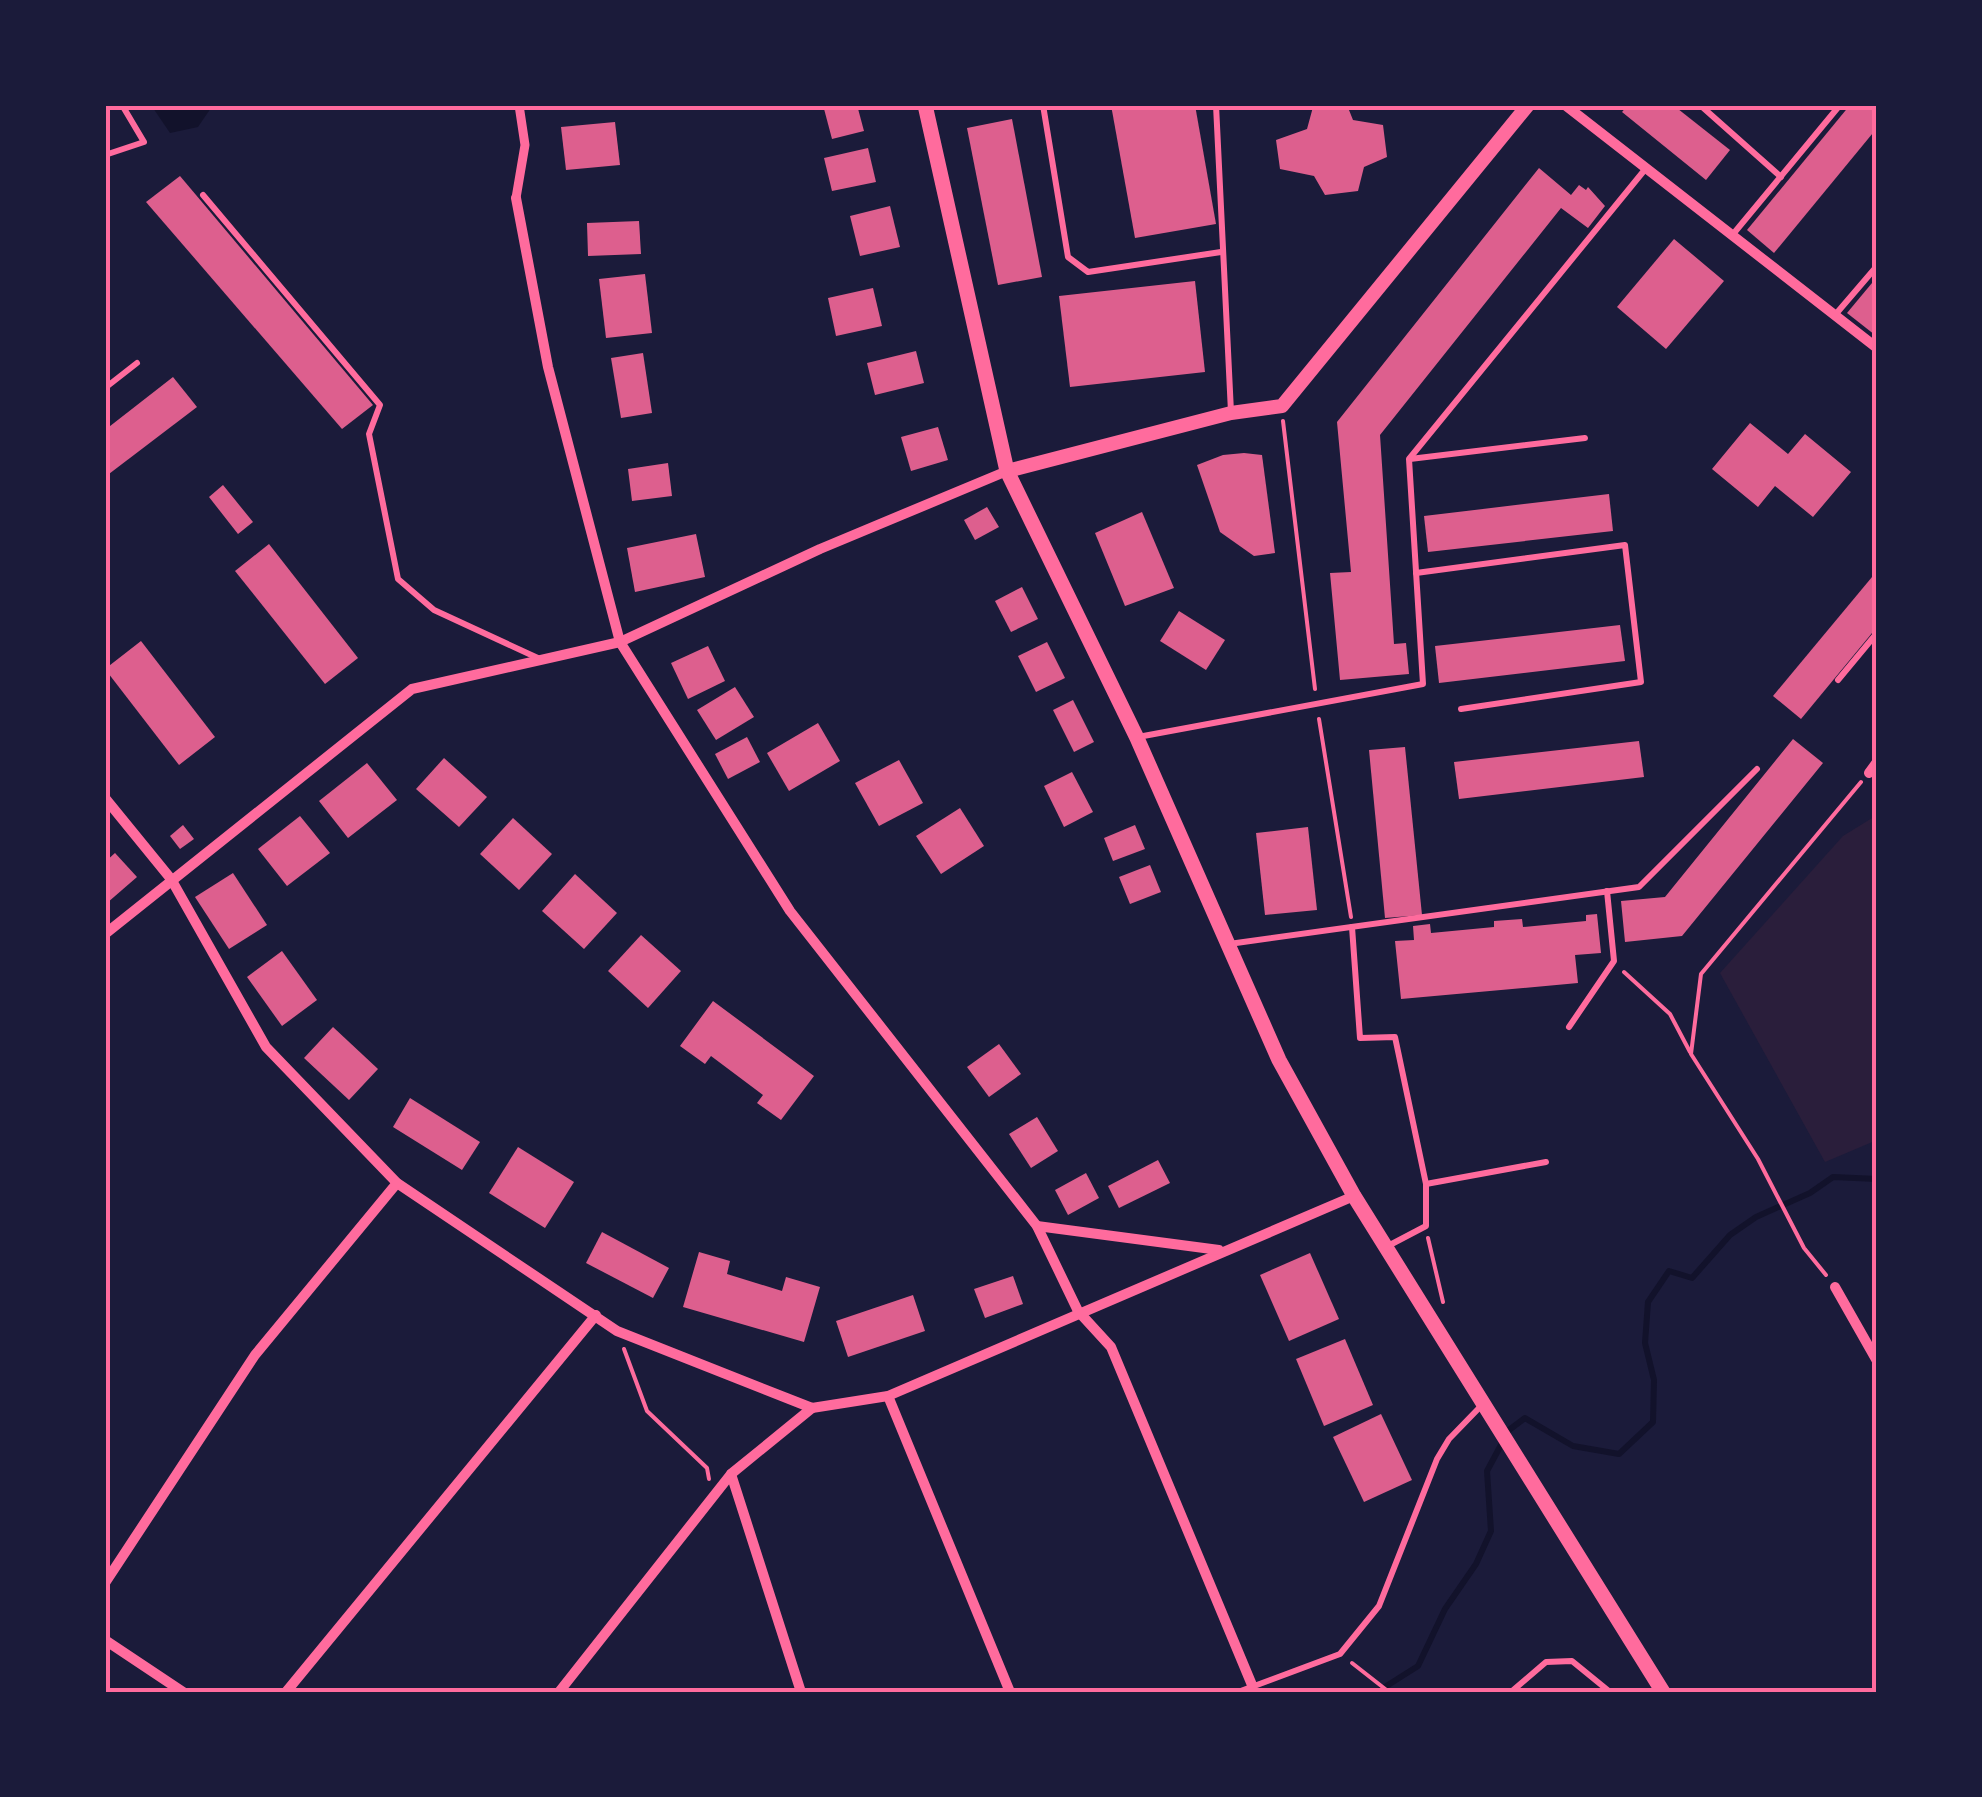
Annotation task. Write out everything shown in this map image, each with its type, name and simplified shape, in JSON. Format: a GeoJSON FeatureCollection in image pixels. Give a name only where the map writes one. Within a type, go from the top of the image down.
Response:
{"type":"FeatureCollection","features":[{"type":"Feature","properties":{"kind":"main road"},"geometry":{"type":"LineString","coordinates":[[925,105],[1008,470],[1137,738],[1280,1060],[1354,1196],[1663,1692]]}},
{"type":"Feature","properties":{"kind":"street"},"geometry":{"type":"LineString","coordinates":[[519,105],[525,144],[516,198],[548,367],[620,642],[790,911],[1037,1226],[1078,1311],[1111,1347],[1252,1684]]}},
{"type":"Feature","properties":{"kind":"street"},"geometry":{"type":"LineString","coordinates":[[105,934],[412,688],[620,642],[820,549],[1008,470],[1231,414],[1282,406],[1528,105]]}},
{"type":"Feature","properties":{"kind":"street"},"geometry":{"type":"LineString","coordinates":[[1565,105],[1877,348]]}},
{"type":"Feature","properties":{"kind":"street"},"geometry":{"type":"LineString","coordinates":[[1869,773],[1877,762]]}},
{"type":"Feature","properties":{"kind":"street"},"geometry":{"type":"LineString","coordinates":[[105,798],[171,879],[266,1046],[397,1184],[616,1331],[812,1408]]}},
{"type":"Feature","properties":{"kind":"street"},"geometry":{"type":"LineString","coordinates":[[105,1583],[255,1355],[397,1184]]}},
{"type":"Feature","properties":{"kind":"street"},"geometry":{"type":"LineString","coordinates":[[560,1692],[731,1474],[812,1408],[888,1396],[1078,1311],[1354,1196]]}},
{"type":"Feature","properties":{"kind":"street"},"geometry":{"type":"LineString","coordinates":[[1037,1226],[1222,1251]]}},
{"type":"Feature","properties":{"kind":"street"},"geometry":{"type":"LineString","coordinates":[[1836,1287],[1877,1361]]}},
{"type":"Feature","properties":{"kind":"street"},"geometry":{"type":"LineString","coordinates":[[286,1692],[596,1315]]}},
{"type":"Feature","properties":{"kind":"street"},"geometry":{"type":"LineString","coordinates":[[888,1396],[1010,1692]]}},
{"type":"Feature","properties":{"kind":"street"},"geometry":{"type":"LineString","coordinates":[[731,1474],[800,1692]]}},
{"type":"Feature","properties":{"kind":"street"},"geometry":{"type":"LineString","coordinates":[[105,1640],[184,1692]]}},
{"type":"Feature","properties":{"kind":"lane"},"geometry":{"type":"LineString","coordinates":[[105,155],[144,142],[122,105]]}},
{"type":"Feature","properties":{"kind":"lane"},"geometry":{"type":"LineString","coordinates":[[1044,105],[1068,257],[1088,272],[1221,252]]}},
{"type":"Feature","properties":{"kind":"lane"},"geometry":{"type":"LineString","coordinates":[[1216,105],[1231,414]]}},
{"type":"Feature","properties":{"kind":"lane"},"geometry":{"type":"LineString","coordinates":[[1700,105],[1780,177]]}},
{"type":"Feature","properties":{"kind":"lane"},"geometry":{"type":"LineString","coordinates":[[1734,233],[1840,105]]}},
{"type":"Feature","properties":{"kind":"lane"},"geometry":{"type":"LineString","coordinates":[[1137,738],[1423,684],[1409,459],[1646,167]]}},
{"type":"Feature","properties":{"kind":"lane"},"geometry":{"type":"LineString","coordinates":[[202,195],[380,405],[369,434],[398,579],[434,610],[543,661]]}},
{"type":"Feature","properties":{"kind":"lane"},"geometry":{"type":"LineString","coordinates":[[1835,315],[1877,266]]}},
{"type":"Feature","properties":{"kind":"lane"},"geometry":{"type":"LineString","coordinates":[[105,388],[137,363]]}},
{"type":"Feature","properties":{"kind":"lane"},"geometry":{"type":"LineString","coordinates":[[1409,459],[1585,438]]}},
{"type":"Feature","properties":{"kind":"lane"},"geometry":{"type":"LineString","coordinates":[[1416,573],[1626,545],[1641,682],[1461,710]]}},
{"type":"Feature","properties":{"kind":"lane"},"geometry":{"type":"LineString","coordinates":[[1838,680],[1877,633]]}},
{"type":"Feature","properties":{"kind":"lane"},"geometry":{"type":"LineString","coordinates":[[1228,944],[1639,887],[1757,768]]}},
{"type":"Feature","properties":{"kind":"lane"},"geometry":{"type":"LineString","coordinates":[[1569,1027],[1614,961],[1606,891]]}},
{"type":"Feature","properties":{"kind":"lane"},"geometry":{"type":"LineString","coordinates":[[1352,927],[1360,1038],[1396,1037],[1426,1184],[1426,1226],[1386,1247]]}},
{"type":"Feature","properties":{"kind":"lane"},"geometry":{"type":"LineString","coordinates":[[1426,1184],[1546,1162]]}},
{"type":"Feature","properties":{"kind":"lane"},"geometry":{"type":"LineString","coordinates":[[1238,1692],[1340,1654],[1379,1606],[1437,1460],[1450,1438],[1482,1405]]}},
{"type":"Feature","properties":{"kind":"lane"},"geometry":{"type":"LineString","coordinates":[[1511,1692],[1546,1662],[1572,1660],[1610,1692]]}},
{"type":"Feature","properties":{"kind":"path"},"geometry":{"type":"LineString","coordinates":[[1282,406],[1317,704],[1352,927]]}},
{"type":"Feature","properties":{"kind":"path"},"geometry":{"type":"LineString","coordinates":[[1691,1054],[1701,974],[1869,773]]}},
{"type":"Feature","properties":{"kind":"path"},"geometry":{"type":"LineString","coordinates":[[1614,961],[1670,1014],[1758,1159],[1804,1248],[1836,1287]]}},
{"type":"Feature","properties":{"kind":"path"},"geometry":{"type":"LineString","coordinates":[[1426,1226],[1446,1312]]}},
{"type":"Feature","properties":{"kind":"path"},"geometry":{"type":"LineString","coordinates":[[616,1331],[648,1411],[707,1468],[712,1499]]}},
{"type":"Feature","properties":{"kind":"path"},"geometry":{"type":"LineString","coordinates":[[1340,1654],[1389,1692]]}},
{"type":"Feature","properties":{"kind":"shaded area"},"geometry":{"type":"Polygon","coordinates":[[[151,105],[213,105],[198,127],[170,133],[151,105]]]}},
{"type":"Feature","properties":{"kind":"shaded area"},"geometry":{"type":"Polygon","coordinates":[[[1877,815],[1877,1140],[1825,1162],[1720,973],[1843,836],[1877,815]]]}},
{"type":"Feature","properties":{"kind":"building"},"geometry":{"type":"Polygon","coordinates":[[[823,105],[857,105],[864,131],[832,139],[823,105]]]}},
{"type":"Feature","properties":{"kind":"building"},"geometry":{"type":"Polygon","coordinates":[[[1111,105],[1195,105],[1216,224],[1135,238],[1111,105]]]}},
{"type":"Feature","properties":{"kind":"building"},"geometry":{"type":"Polygon","coordinates":[[[1347,105],[1353,120],[1383,125],[1387,157],[1364,167],[1358,191],[1325,195],[1314,176],[1280,169],[1276,140],[1307,129],[1313,107],[1347,105]]]}},
{"type":"Feature","properties":{"kind":"building"},"geometry":{"type":"Polygon","coordinates":[[[1628,105],[1673,105],[1730,150],[1706,180],[1622,112],[1628,105]]]}},
{"type":"Feature","properties":{"kind":"building"},"geometry":{"type":"Polygon","coordinates":[[[1850,105],[1877,105],[1877,128],[1774,253],[1747,230],[1850,105]]]}},
{"type":"Feature","properties":{"kind":"building"},"geometry":{"type":"Polygon","coordinates":[[[1012,119],[1042,277],[998,285],[967,128],[1012,119]]]}},
{"type":"Feature","properties":{"kind":"building"},"geometry":{"type":"Polygon","coordinates":[[[615,122],[620,165],[566,170],[561,127],[615,122]]]}},
{"type":"Feature","properties":{"kind":"building"},"geometry":{"type":"Polygon","coordinates":[[[868,148],[876,182],[832,191],[824,158],[868,148]]]}},
{"type":"Feature","properties":{"kind":"building"},"geometry":{"type":"Polygon","coordinates":[[[1539,168],[1571,195],[1579,185],[1586,190],[1588,187],[1605,206],[1588,228],[1561,208],[1380,435],[1394,644],[1406,643],[1409,674],[1340,680],[1330,573],[1351,572],[1337,422],[1539,168]]]}},
{"type":"Feature","properties":{"kind":"building"},"geometry":{"type":"Polygon","coordinates":[[[180,176],[373,405],[342,429],[146,202],[180,176]]]}},
{"type":"Feature","properties":{"kind":"building"},"geometry":{"type":"Polygon","coordinates":[[[890,206],[900,247],[860,256],[850,216],[890,206]]]}},
{"type":"Feature","properties":{"kind":"building"},"geometry":{"type":"Polygon","coordinates":[[[639,221],[641,254],[588,256],[587,223],[639,221]]]}},
{"type":"Feature","properties":{"kind":"building"},"geometry":{"type":"Polygon","coordinates":[[[1674,239],[1724,281],[1666,349],[1617,307],[1674,239]]]}},
{"type":"Feature","properties":{"kind":"building"},"geometry":{"type":"Polygon","coordinates":[[[645,274],[652,333],[606,338],[599,279],[645,274]]]}},
{"type":"Feature","properties":{"kind":"building"},"geometry":{"type":"Polygon","coordinates":[[[1877,277],[1877,333],[1875,335],[1847,313],[1877,277]]]}},
{"type":"Feature","properties":{"kind":"building"},"geometry":{"type":"Polygon","coordinates":[[[1195,281],[1205,372],[1070,387],[1059,296],[1195,281]]]}},
{"type":"Feature","properties":{"kind":"building"},"geometry":{"type":"Polygon","coordinates":[[[873,288],[882,326],[836,336],[828,298],[873,288]]]}},
{"type":"Feature","properties":{"kind":"building"},"geometry":{"type":"Polygon","coordinates":[[[916,351],[924,383],[875,395],[867,363],[916,351]]]}},
{"type":"Feature","properties":{"kind":"building"},"geometry":{"type":"Polygon","coordinates":[[[643,353],[652,413],[621,418],[611,358],[643,353]]]}},
{"type":"Feature","properties":{"kind":"building"},"geometry":{"type":"Polygon","coordinates":[[[173,377],[197,407],[105,477],[105,430],[173,377]]]}},
{"type":"Feature","properties":{"kind":"building"},"geometry":{"type":"Polygon","coordinates":[[[1750,423],[1788,454],[1805,434],[1851,472],[1813,517],[1775,486],[1758,507],[1712,469],[1750,423]]]}},
{"type":"Feature","properties":{"kind":"building"},"geometry":{"type":"Polygon","coordinates":[[[938,427],[948,460],[911,471],[901,437],[938,427]]]}},
{"type":"Feature","properties":{"kind":"building"},"geometry":{"type":"Polygon","coordinates":[[[1223,455],[1262,455],[1275,553],[1254,556],[1220,532],[1197,465],[1223,455]]]}},
{"type":"Feature","properties":{"kind":"building"},"geometry":{"type":"Polygon","coordinates":[[[668,463],[672,496],[632,501],[628,469],[668,463]]]}},
{"type":"Feature","properties":{"kind":"building"},"geometry":{"type":"Polygon","coordinates":[[[223,485],[253,522],[238,534],[209,497],[223,485]]]}},
{"type":"Feature","properties":{"kind":"building"},"geometry":{"type":"Polygon","coordinates":[[[1609,494],[1613,531],[1428,552],[1424,516],[1609,494]]]}},
{"type":"Feature","properties":{"kind":"building"},"geometry":{"type":"Polygon","coordinates":[[[987,507],[999,527],[975,540],[964,520],[987,507]]]}},
{"type":"Feature","properties":{"kind":"building"},"geometry":{"type":"Polygon","coordinates":[[[1142,512],[1174,588],[1125,606],[1095,533],[1142,512]]]}},
{"type":"Feature","properties":{"kind":"building"},"geometry":{"type":"Polygon","coordinates":[[[696,534],[705,577],[635,592],[627,548],[696,534]]]}},
{"type":"Feature","properties":{"kind":"building"},"geometry":{"type":"Polygon","coordinates":[[[269,544],[358,658],[325,684],[235,571],[269,544]]]}},
{"type":"Feature","properties":{"kind":"building"},"geometry":{"type":"Polygon","coordinates":[[[1877,571],[1877,627],[1801,719],[1773,696],[1877,571]]]}},
{"type":"Feature","properties":{"kind":"building"},"geometry":{"type":"Polygon","coordinates":[[[1022,587],[1038,619],[1011,632],[995,601],[1022,587]]]}},
{"type":"Feature","properties":{"kind":"building"},"geometry":{"type":"Polygon","coordinates":[[[1179,611],[1225,640],[1206,670],[1160,641],[1179,611]]]}},
{"type":"Feature","properties":{"kind":"building"},"geometry":{"type":"Polygon","coordinates":[[[1620,625],[1625,661],[1439,683],[1435,646],[1620,625]]]}},
{"type":"Feature","properties":{"kind":"building"},"geometry":{"type":"Polygon","coordinates":[[[141,641],[215,737],[179,765],[105,669],[141,641]]]}},
{"type":"Feature","properties":{"kind":"building"},"geometry":{"type":"Polygon","coordinates":[[[1047,642],[1065,678],[1036,692],[1018,656],[1047,642]]]}},
{"type":"Feature","properties":{"kind":"building"},"geometry":{"type":"Polygon","coordinates":[[[708,646],[725,681],[688,699],[671,663],[708,646]]]}},
{"type":"Feature","properties":{"kind":"building"},"geometry":{"type":"Polygon","coordinates":[[[735,687],[754,717],[716,740],[697,710],[735,687]]]}},
{"type":"Feature","properties":{"kind":"building"},"geometry":{"type":"Polygon","coordinates":[[[1073,700],[1094,742],[1074,752],[1053,710],[1073,700]]]}},
{"type":"Feature","properties":{"kind":"building"},"geometry":{"type":"Polygon","coordinates":[[[818,723],[840,761],[789,791],[767,753],[818,723]]]}},
{"type":"Feature","properties":{"kind":"building"},"geometry":{"type":"Polygon","coordinates":[[[747,737],[760,762],[728,779],[715,754],[747,737]]]}},
{"type":"Feature","properties":{"kind":"building"},"geometry":{"type":"Polygon","coordinates":[[[1793,739],[1823,763],[1682,936],[1625,942],[1621,901],[1665,897],[1793,739]]]}},
{"type":"Feature","properties":{"kind":"building"},"geometry":{"type":"Polygon","coordinates":[[[1639,741],[1644,777],[1459,799],[1454,762],[1639,741]]]}},
{"type":"Feature","properties":{"kind":"building"},"geometry":{"type":"Polygon","coordinates":[[[1405,747],[1422,915],[1385,918],[1369,750],[1405,747]]]}},
{"type":"Feature","properties":{"kind":"building"},"geometry":{"type":"Polygon","coordinates":[[[444,758],[487,797],[459,827],[416,789],[444,758]]]}},
{"type":"Feature","properties":{"kind":"building"},"geometry":{"type":"Polygon","coordinates":[[[899,760],[923,803],[879,826],[855,783],[899,760]]]}},
{"type":"Feature","properties":{"kind":"building"},"geometry":{"type":"Polygon","coordinates":[[[367,763],[397,800],[348,838],[319,801],[367,763]]]}},
{"type":"Feature","properties":{"kind":"building"},"geometry":{"type":"Polygon","coordinates":[[[1072,772],[1093,812],[1064,827],[1044,786],[1072,772]]]}},
{"type":"Feature","properties":{"kind":"building"},"geometry":{"type":"Polygon","coordinates":[[[960,808],[984,846],[941,874],[916,836],[960,808]]]}},
{"type":"Feature","properties":{"kind":"building"},"geometry":{"type":"Polygon","coordinates":[[[300,816],[330,853],[287,886],[258,849],[300,816]]]}},
{"type":"Feature","properties":{"kind":"building"},"geometry":{"type":"Polygon","coordinates":[[[513,818],[552,854],[519,890],[480,854],[513,818]]]}},
{"type":"Feature","properties":{"kind":"building"},"geometry":{"type":"Polygon","coordinates":[[[183,825],[194,839],[180,849],[170,836],[183,825]]]}},
{"type":"Feature","properties":{"kind":"building"},"geometry":{"type":"Polygon","coordinates":[[[1135,825],[1145,849],[1113,861],[1104,838],[1135,825]]]}},
{"type":"Feature","properties":{"kind":"building"},"geometry":{"type":"Polygon","coordinates":[[[1308,827],[1317,910],[1265,915],[1256,833],[1308,827]]]}},
{"type":"Feature","properties":{"kind":"building"},"geometry":{"type":"Polygon","coordinates":[[[115,853],[137,877],[107,903],[105,862],[115,853]]]}},
{"type":"Feature","properties":{"kind":"building"},"geometry":{"type":"Polygon","coordinates":[[[1150,865],[1161,892],[1130,904],[1119,877],[1150,865]]]}},
{"type":"Feature","properties":{"kind":"building"},"geometry":{"type":"Polygon","coordinates":[[[233,873],[267,925],[229,949],[195,897],[233,873]]]}},
{"type":"Feature","properties":{"kind":"building"},"geometry":{"type":"Polygon","coordinates":[[[575,874],[617,913],[584,949],[542,911],[575,874]]]}},
{"type":"Feature","properties":{"kind":"building"},"geometry":{"type":"Polygon","coordinates":[[[1597,914],[1601,953],[1575,955],[1578,983],[1401,999],[1395,941],[1414,940],[1413,926],[1430,924],[1431,933],[1494,927],[1494,921],[1522,919],[1523,927],[1586,921],[1586,915],[1597,914]]]}},
{"type":"Feature","properties":{"kind":"building"},"geometry":{"type":"Polygon","coordinates":[[[641,935],[681,971],[648,1008],[608,971],[641,935]]]}},
{"type":"Feature","properties":{"kind":"building"},"geometry":{"type":"Polygon","coordinates":[[[282,951],[317,1000],[282,1026],[247,977],[282,951]]]}},
{"type":"Feature","properties":{"kind":"building"},"geometry":{"type":"Polygon","coordinates":[[[713,1001],[814,1076],[781,1120],[757,1103],[763,1095],[711,1056],[705,1064],[680,1046],[713,1001]]]}},
{"type":"Feature","properties":{"kind":"building"},"geometry":{"type":"Polygon","coordinates":[[[333,1027],[378,1069],[349,1100],[304,1058],[333,1027]]]}},
{"type":"Feature","properties":{"kind":"building"},"geometry":{"type":"Polygon","coordinates":[[[999,1044],[1021,1074],[989,1097],[967,1067],[999,1044]]]}},
{"type":"Feature","properties":{"kind":"building"},"geometry":{"type":"Polygon","coordinates":[[[410,1098],[480,1142],[462,1170],[393,1127],[410,1098]]]}},
{"type":"Feature","properties":{"kind":"building"},"geometry":{"type":"Polygon","coordinates":[[[1037,1117],[1058,1151],[1031,1168],[1009,1134],[1037,1117]]]}},
{"type":"Feature","properties":{"kind":"building"},"geometry":{"type":"Polygon","coordinates":[[[518,1147],[574,1182],[545,1228],[489,1193],[518,1147]]]}},
{"type":"Feature","properties":{"kind":"building"},"geometry":{"type":"Polygon","coordinates":[[[1158,1160],[1170,1183],[1119,1208],[1108,1186],[1158,1160]]]}},
{"type":"Feature","properties":{"kind":"building"},"geometry":{"type":"Polygon","coordinates":[[[1086,1173],[1099,1198],[1068,1215],[1055,1190],[1086,1173]]]}},
{"type":"Feature","properties":{"kind":"building"},"geometry":{"type":"Polygon","coordinates":[[[602,1232],[669,1268],[653,1298],[586,1263],[602,1232]]]}},
{"type":"Feature","properties":{"kind":"building"},"geometry":{"type":"Polygon","coordinates":[[[699,1252],[730,1261],[727,1274],[782,1291],[786,1277],[820,1287],[804,1342],[683,1307],[699,1252]]]}},
{"type":"Feature","properties":{"kind":"building"},"geometry":{"type":"Polygon","coordinates":[[[1310,1253],[1339,1319],[1289,1341],[1260,1275],[1310,1253]]]}},
{"type":"Feature","properties":{"kind":"building"},"geometry":{"type":"Polygon","coordinates":[[[1013,1276],[1023,1304],[985,1318],[974,1289],[1013,1276]]]}},
{"type":"Feature","properties":{"kind":"building"},"geometry":{"type":"Polygon","coordinates":[[[913,1295],[925,1331],[848,1357],[836,1321],[913,1295]]]}},
{"type":"Feature","properties":{"kind":"building"},"geometry":{"type":"Polygon","coordinates":[[[1345,1339],[1373,1405],[1324,1426],[1296,1359],[1345,1339]]]}},
{"type":"Feature","properties":{"kind":"building"},"geometry":{"type":"Polygon","coordinates":[[[1381,1414],[1412,1480],[1364,1502],[1333,1437],[1381,1414]]]}},
{"type":"Feature","properties":{"kind":"waterway"},"geometry":{"type":"LineString","coordinates":[[1377,1692],[1418,1666],[1445,1609],[1476,1564],[1491,1531],[1487,1471],[1509,1430],[1525,1418],[1573,1446],[1619,1454],[1653,1422],[1654,1380],[1645,1343],[1648,1302],[1669,1271],[1692,1278],[1730,1235],[1833,1177],[1877,1179]]}}]}
